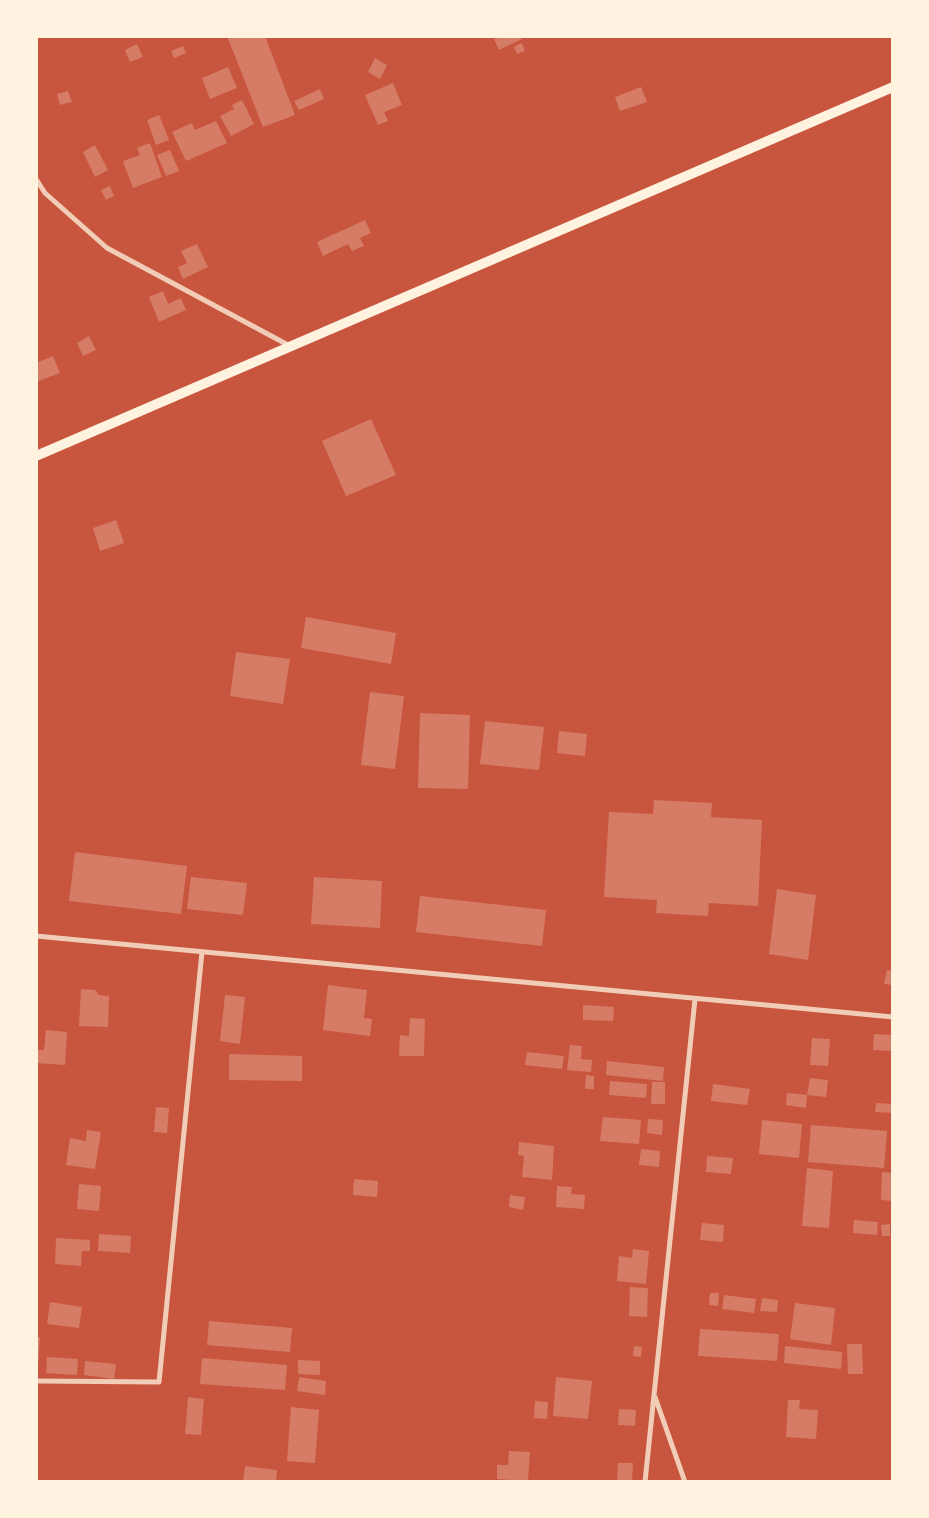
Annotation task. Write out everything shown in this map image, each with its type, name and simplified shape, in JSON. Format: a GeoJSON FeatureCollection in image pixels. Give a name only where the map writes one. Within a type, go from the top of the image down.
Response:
{"type":"FeatureCollection","features":[{"type":"Feature","properties":{"kind":"main road"},"geometry":{"type":"LineString","coordinates":[[36,456],[893,87]]}},
{"type":"Feature","properties":{"kind":"street"},"geometry":{"type":"LineString","coordinates":[[36,179],[45,193],[107,248],[291,346]]}},
{"type":"Feature","properties":{"kind":"street"},"geometry":{"type":"LineString","coordinates":[[36,936],[893,1017]]}},
{"type":"Feature","properties":{"kind":"street"},"geometry":{"type":"LineString","coordinates":[[36,1381],[159,1382],[202,952]]}},
{"type":"Feature","properties":{"kind":"street"},"geometry":{"type":"LineString","coordinates":[[645,1482],[695,999]]}},
{"type":"Feature","properties":{"kind":"street"},"geometry":{"type":"LineString","coordinates":[[654,1394],[685,1482]]}},
{"type":"Feature","properties":{"kind":"building"},"geometry":{"type":"Polygon","coordinates":[[[227,36],[265,36],[295,115],[263,127],[227,36]]]}},
{"type":"Feature","properties":{"kind":"building"},"geometry":{"type":"Polygon","coordinates":[[[501,36],[520,36],[522,39],[499,50],[494,39],[501,36]]]}},
{"type":"Feature","properties":{"kind":"building"},"geometry":{"type":"Polygon","coordinates":[[[522,43],[525,51],[517,54],[514,47],[522,43]]]}},
{"type":"Feature","properties":{"kind":"building"},"geometry":{"type":"Polygon","coordinates":[[[137,44],[143,57],[130,62],[125,50],[137,44]]]}},
{"type":"Feature","properties":{"kind":"building"},"geometry":{"type":"Polygon","coordinates":[[[183,46],[186,53],[174,58],[171,51],[183,46]]]}},
{"type":"Feature","properties":{"kind":"building"},"geometry":{"type":"Polygon","coordinates":[[[375,58],[387,65],[380,79],[368,72],[375,58]]]}},
{"type":"Feature","properties":{"kind":"building"},"geometry":{"type":"Polygon","coordinates":[[[228,67],[237,88],[210,99],[202,78],[228,67]]]}},
{"type":"Feature","properties":{"kind":"building"},"geometry":{"type":"Polygon","coordinates":[[[393,83],[402,105],[384,112],[388,121],[378,125],[365,95],[393,83]]]}},
{"type":"Feature","properties":{"kind":"building"},"geometry":{"type":"Polygon","coordinates":[[[641,87],[647,102],[620,111],[615,97],[641,87]]]}},
{"type":"Feature","properties":{"kind":"building"},"geometry":{"type":"Polygon","coordinates":[[[320,89],[324,99],[299,110],[294,101],[320,89]]]}},
{"type":"Feature","properties":{"kind":"building"},"geometry":{"type":"Polygon","coordinates":[[[68,91],[72,102],[60,105],[57,94],[68,91]]]}},
{"type":"Feature","properties":{"kind":"building"},"geometry":{"type":"Polygon","coordinates":[[[242,100],[254,124],[231,136],[220,116],[234,109],[232,105],[242,100]]]}},
{"type":"Feature","properties":{"kind":"building"},"geometry":{"type":"Polygon","coordinates":[[[159,115],[169,140],[156,145],[147,120],[159,115]]]}},
{"type":"Feature","properties":{"kind":"building"},"geometry":{"type":"Polygon","coordinates":[[[216,121],[227,143],[186,161],[172,132],[192,123],[195,130],[216,121]]]}},
{"type":"Feature","properties":{"kind":"building"},"geometry":{"type":"Polygon","coordinates":[[[150,143],[162,177],[133,188],[123,161],[140,155],[137,148],[150,143]]]}},
{"type":"Feature","properties":{"kind":"building"},"geometry":{"type":"Polygon","coordinates":[[[95,145],[108,170],[95,177],[83,152],[95,145]]]}},
{"type":"Feature","properties":{"kind":"building"},"geometry":{"type":"Polygon","coordinates":[[[170,150],[179,171],[166,176],[157,155],[170,150]]]}},
{"type":"Feature","properties":{"kind":"building"},"geometry":{"type":"Polygon","coordinates":[[[110,186],[114,196],[106,200],[101,190],[110,186]]]}},
{"type":"Feature","properties":{"kind":"building"},"geometry":{"type":"Polygon","coordinates":[[[365,220],[371,233],[360,238],[364,246],[352,251],[348,244],[323,256],[317,242],[365,220]]]}},
{"type":"Feature","properties":{"kind":"building"},"geometry":{"type":"Polygon","coordinates":[[[197,244],[208,267],[183,279],[178,267],[187,263],[181,251],[197,244]]]}},
{"type":"Feature","properties":{"kind":"building"},"geometry":{"type":"Polygon","coordinates":[[[163,291],[168,304],[181,298],[186,310],[159,322],[149,297],[163,291]]]}},
{"type":"Feature","properties":{"kind":"building"},"geometry":{"type":"Polygon","coordinates":[[[89,336],[96,350],[83,356],[77,343],[89,336]]]}},
{"type":"Feature","properties":{"kind":"building"},"geometry":{"type":"Polygon","coordinates":[[[53,356],[60,373],[36,382],[36,363],[53,356]]]}},
{"type":"Feature","properties":{"kind":"building"},"geometry":{"type":"Polygon","coordinates":[[[371,419],[396,475],[346,496],[322,441],[371,419]]]}},
{"type":"Feature","properties":{"kind":"building"},"geometry":{"type":"Polygon","coordinates":[[[116,520],[124,543],[100,551],[93,528],[116,520]]]}},
{"type":"Feature","properties":{"kind":"building"},"geometry":{"type":"Polygon","coordinates":[[[306,617],[396,633],[391,664],[301,648],[306,617]]]}},
{"type":"Feature","properties":{"kind":"building"},"geometry":{"type":"Polygon","coordinates":[[[236,652],[290,659],[283,704],[230,696],[236,652]]]}},
{"type":"Feature","properties":{"kind":"building"},"geometry":{"type":"Polygon","coordinates":[[[370,692],[404,696],[395,769],[361,765],[370,692]]]}},
{"type":"Feature","properties":{"kind":"building"},"geometry":{"type":"Polygon","coordinates":[[[420,713],[470,715],[468,789],[418,788],[420,713]]]}},
{"type":"Feature","properties":{"kind":"building"},"geometry":{"type":"Polygon","coordinates":[[[485,721],[544,727],[539,770],[480,764],[485,721]]]}},
{"type":"Feature","properties":{"kind":"building"},"geometry":{"type":"Polygon","coordinates":[[[559,731],[587,734],[585,756],[557,753],[559,731]]]}},
{"type":"Feature","properties":{"kind":"building"},"geometry":{"type":"Polygon","coordinates":[[[654,800],[712,803],[711,817],[762,820],[758,906],[709,903],[708,916],[656,913],[657,900],[604,897],[609,812],[653,814],[654,800]]]}},
{"type":"Feature","properties":{"kind":"building"},"geometry":{"type":"Polygon","coordinates":[[[75,852],[187,866],[181,914],[69,901],[75,852]]]}},
{"type":"Feature","properties":{"kind":"building"},"geometry":{"type":"Polygon","coordinates":[[[191,877],[247,883],[243,915],[187,909],[191,877]]]}},
{"type":"Feature","properties":{"kind":"building"},"geometry":{"type":"Polygon","coordinates":[[[314,877],[382,881],[380,928],[311,924],[314,877]]]}},
{"type":"Feature","properties":{"kind":"building"},"geometry":{"type":"Polygon","coordinates":[[[777,889],[816,895],[808,960],[769,954],[777,889]]]}},
{"type":"Feature","properties":{"kind":"building"},"geometry":{"type":"Polygon","coordinates":[[[420,896],[546,910],[542,946],[416,932],[420,896]]]}},
{"type":"Feature","properties":{"kind":"building"},"geometry":{"type":"Polygon","coordinates":[[[887,970],[893,971],[893,985],[884,984],[887,970]]]}},
{"type":"Feature","properties":{"kind":"building"},"geometry":{"type":"Polygon","coordinates":[[[328,985],[367,990],[364,1018],[372,1019],[370,1036],[323,1030],[328,985]]]}},
{"type":"Feature","properties":{"kind":"building"},"geometry":{"type":"Polygon","coordinates":[[[81,989],[95,990],[99,995],[109,996],[108,1027],[79,1026],[81,989]]]}},
{"type":"Feature","properties":{"kind":"building"},"geometry":{"type":"Polygon","coordinates":[[[225,995],[245,997],[240,1044],[220,1041],[225,995]]]}},
{"type":"Feature","properties":{"kind":"building"},"geometry":{"type":"Polygon","coordinates":[[[583,1005],[614,1007],[613,1021],[583,1020],[583,1005]]]}},
{"type":"Feature","properties":{"kind":"building"},"geometry":{"type":"Polygon","coordinates":[[[410,1018],[425,1019],[424,1056],[399,1056],[400,1035],[409,1036],[410,1018]]]}},
{"type":"Feature","properties":{"kind":"building"},"geometry":{"type":"Polygon","coordinates":[[[46,1030],[67,1032],[65,1065],[36,1063],[36,1050],[44,1050],[46,1030]]]}},
{"type":"Feature","properties":{"kind":"building"},"geometry":{"type":"Polygon","coordinates":[[[874,1034],[893,1035],[893,1051],[873,1050],[874,1034]]]}},
{"type":"Feature","properties":{"kind":"building"},"geometry":{"type":"Polygon","coordinates":[[[812,1038],[830,1039],[828,1066],[810,1065],[812,1038]]]}},
{"type":"Feature","properties":{"kind":"building"},"geometry":{"type":"Polygon","coordinates":[[[570,1045],[582,1046],[581,1059],[592,1060],[591,1072],[567,1070],[570,1045]]]}},
{"type":"Feature","properties":{"kind":"building"},"geometry":{"type":"Polygon","coordinates":[[[527,1052],[564,1056],[562,1069],[525,1065],[527,1052]]]}},
{"type":"Feature","properties":{"kind":"building"},"geometry":{"type":"Polygon","coordinates":[[[229,1054],[302,1056],[302,1081],[229,1080],[229,1054]]]}},
{"type":"Feature","properties":{"kind":"building"},"geometry":{"type":"Polygon","coordinates":[[[607,1061],[664,1067],[663,1081],[606,1075],[607,1061]]]}},
{"type":"Feature","properties":{"kind":"building"},"geometry":{"type":"Polygon","coordinates":[[[586,1075],[594,1076],[594,1089],[585,1089],[586,1075]]]}},
{"type":"Feature","properties":{"kind":"building"},"geometry":{"type":"Polygon","coordinates":[[[810,1078],[828,1080],[826,1097],[807,1095],[810,1078]]]}},
{"type":"Feature","properties":{"kind":"building"},"geometry":{"type":"Polygon","coordinates":[[[610,1081],[647,1084],[646,1098],[609,1095],[610,1081]]]}},
{"type":"Feature","properties":{"kind":"building"},"geometry":{"type":"Polygon","coordinates":[[[652,1082],[665,1082],[665,1104],[651,1104],[652,1082]]]}},
{"type":"Feature","properties":{"kind":"building"},"geometry":{"type":"Polygon","coordinates":[[[713,1084],[750,1089],[747,1105],[711,1101],[713,1084]]]}},
{"type":"Feature","properties":{"kind":"building"},"geometry":{"type":"Polygon","coordinates":[[[787,1093],[807,1095],[806,1108],[786,1105],[787,1093]]]}},
{"type":"Feature","properties":{"kind":"building"},"geometry":{"type":"Polygon","coordinates":[[[876,1103],[893,1104],[893,1113],[875,1112],[876,1103]]]}},
{"type":"Feature","properties":{"kind":"building"},"geometry":{"type":"Polygon","coordinates":[[[156,1107],[169,1108],[167,1133],[154,1132],[156,1107]]]}},
{"type":"Feature","properties":{"kind":"building"},"geometry":{"type":"Polygon","coordinates":[[[603,1117],[641,1120],[639,1144],[600,1141],[603,1117]]]}},
{"type":"Feature","properties":{"kind":"building"},"geometry":{"type":"Polygon","coordinates":[[[648,1119],[663,1120],[662,1135],[647,1133],[648,1119]]]}},
{"type":"Feature","properties":{"kind":"building"},"geometry":{"type":"Polygon","coordinates":[[[762,1120],[802,1124],[799,1158],[759,1154],[762,1120]]]}},
{"type":"Feature","properties":{"kind":"building"},"geometry":{"type":"Polygon","coordinates":[[[811,1125],[887,1131],[884,1168],[808,1162],[811,1125]]]}},
{"type":"Feature","properties":{"kind":"building"},"geometry":{"type":"Polygon","coordinates":[[[87,1130],[101,1132],[95,1169],[66,1165],[70,1138],[86,1141],[87,1130]]]}},
{"type":"Feature","properties":{"kind":"building"},"geometry":{"type":"Polygon","coordinates":[[[519,1142],[554,1146],[552,1180],[522,1177],[524,1156],[518,1155],[519,1142]]]}},
{"type":"Feature","properties":{"kind":"building"},"geometry":{"type":"Polygon","coordinates":[[[641,1149],[660,1151],[659,1167],[639,1165],[641,1149]]]}},
{"type":"Feature","properties":{"kind":"building"},"geometry":{"type":"Polygon","coordinates":[[[707,1156],[733,1158],[731,1174],[706,1172],[707,1156]]]}},
{"type":"Feature","properties":{"kind":"building"},"geometry":{"type":"Polygon","coordinates":[[[807,1168],[833,1171],[829,1228],[802,1226],[807,1168]]]}},
{"type":"Feature","properties":{"kind":"building"},"geometry":{"type":"Polygon","coordinates":[[[882,1172],[893,1173],[893,1201],[881,1200],[882,1172]]]}},
{"type":"Feature","properties":{"kind":"building"},"geometry":{"type":"Polygon","coordinates":[[[354,1179],[378,1181],[377,1197],[353,1195],[354,1179]]]}},
{"type":"Feature","properties":{"kind":"building"},"geometry":{"type":"Polygon","coordinates":[[[79,1184],[101,1186],[99,1211],[77,1209],[79,1184]]]}},
{"type":"Feature","properties":{"kind":"building"},"geometry":{"type":"Polygon","coordinates":[[[557,1186],[572,1187],[571,1194],[585,1195],[584,1209],[556,1207],[557,1186]]]}},
{"type":"Feature","properties":{"kind":"building"},"geometry":{"type":"Polygon","coordinates":[[[510,1195],[525,1197],[523,1210],[509,1207],[510,1195]]]}},
{"type":"Feature","properties":{"kind":"building"},"geometry":{"type":"Polygon","coordinates":[[[854,1220],[878,1222],[877,1235],[853,1233],[854,1220]]]}},
{"type":"Feature","properties":{"kind":"building"},"geometry":{"type":"Polygon","coordinates":[[[702,1223],[724,1225],[723,1242],[700,1240],[702,1223]]]}},
{"type":"Feature","properties":{"kind":"building"},"geometry":{"type":"Polygon","coordinates":[[[890,1224],[890,1236],[882,1236],[881,1225],[890,1224]]]}},
{"type":"Feature","properties":{"kind":"building"},"geometry":{"type":"Polygon","coordinates":[[[99,1234],[131,1236],[130,1253],[98,1251],[99,1234]]]}},
{"type":"Feature","properties":{"kind":"building"},"geometry":{"type":"Polygon","coordinates":[[[56,1238],[90,1240],[90,1251],[82,1251],[81,1266],[55,1264],[56,1238]]]}},
{"type":"Feature","properties":{"kind":"building"},"geometry":{"type":"Polygon","coordinates":[[[633,1249],[649,1251],[646,1284],[617,1281],[619,1256],[632,1258],[633,1249]]]}},
{"type":"Feature","properties":{"kind":"building"},"geometry":{"type":"Polygon","coordinates":[[[630,1287],[648,1288],[647,1317],[629,1316],[630,1287]]]}},
{"type":"Feature","properties":{"kind":"building"},"geometry":{"type":"Polygon","coordinates":[[[710,1293],[719,1293],[718,1306],[709,1305],[710,1293]]]}},
{"type":"Feature","properties":{"kind":"building"},"geometry":{"type":"Polygon","coordinates":[[[724,1295],[756,1299],[754,1313],[722,1309],[724,1295]]]}},
{"type":"Feature","properties":{"kind":"building"},"geometry":{"type":"Polygon","coordinates":[[[762,1298],[778,1300],[777,1312],[760,1311],[762,1298]]]}},
{"type":"Feature","properties":{"kind":"building"},"geometry":{"type":"Polygon","coordinates":[[[50,1302],[82,1307],[79,1328],[47,1324],[50,1302]]]}},
{"type":"Feature","properties":{"kind":"building"},"geometry":{"type":"Polygon","coordinates":[[[795,1303],[835,1308],[831,1345],[790,1339],[795,1303]]]}},
{"type":"Feature","properties":{"kind":"building"},"geometry":{"type":"Polygon","coordinates":[[[209,1321],[292,1328],[290,1352],[207,1345],[209,1321]]]}},
{"type":"Feature","properties":{"kind":"building"},"geometry":{"type":"Polygon","coordinates":[[[700,1329],[779,1334],[777,1361],[698,1356],[700,1329]]]}},
{"type":"Feature","properties":{"kind":"building"},"geometry":{"type":"Polygon","coordinates":[[[36,1337],[40,1337],[38,1366],[36,1366],[36,1337]]]}},
{"type":"Feature","properties":{"kind":"building"},"geometry":{"type":"Polygon","coordinates":[[[847,1344],[862,1344],[863,1374],[848,1374],[847,1344]]]}},
{"type":"Feature","properties":{"kind":"building"},"geometry":{"type":"Polygon","coordinates":[[[634,1346],[642,1347],[641,1357],[633,1356],[634,1346]]]}},
{"type":"Feature","properties":{"kind":"building"},"geometry":{"type":"Polygon","coordinates":[[[785,1346],[842,1352],[841,1369],[784,1363],[785,1346]]]}},
{"type":"Feature","properties":{"kind":"building"},"geometry":{"type":"Polygon","coordinates":[[[47,1357],[78,1359],[77,1375],[46,1373],[47,1357]]]}},
{"type":"Feature","properties":{"kind":"building"},"geometry":{"type":"Polygon","coordinates":[[[202,1358],[287,1365],[285,1390],[200,1384],[202,1358]]]}},
{"type":"Feature","properties":{"kind":"building"},"geometry":{"type":"Polygon","coordinates":[[[298,1360],[320,1361],[320,1375],[298,1374],[298,1360]]]}},
{"type":"Feature","properties":{"kind":"building"},"geometry":{"type":"Polygon","coordinates":[[[85,1361],[116,1364],[114,1379],[84,1375],[85,1361]]]}},
{"type":"Feature","properties":{"kind":"building"},"geometry":{"type":"Polygon","coordinates":[[[299,1377],[326,1381],[325,1395],[297,1391],[299,1377]]]}},
{"type":"Feature","properties":{"kind":"building"},"geometry":{"type":"Polygon","coordinates":[[[556,1377],[592,1381],[588,1419],[553,1416],[556,1377]]]}},
{"type":"Feature","properties":{"kind":"building"},"geometry":{"type":"Polygon","coordinates":[[[188,1397],[204,1399],[201,1435],[185,1434],[188,1397]]]}},
{"type":"Feature","properties":{"kind":"building"},"geometry":{"type":"Polygon","coordinates":[[[788,1400],[800,1400],[799,1409],[818,1410],[816,1439],[786,1437],[788,1400]]]}},
{"type":"Feature","properties":{"kind":"building"},"geometry":{"type":"Polygon","coordinates":[[[535,1401],[548,1402],[547,1419],[534,1418],[535,1401]]]}},
{"type":"Feature","properties":{"kind":"building"},"geometry":{"type":"Polygon","coordinates":[[[291,1407],[319,1410],[315,1463],[287,1461],[291,1407]]]}},
{"type":"Feature","properties":{"kind":"building"},"geometry":{"type":"Polygon","coordinates":[[[619,1409],[636,1410],[635,1426],[618,1425],[619,1409]]]}},
{"type":"Feature","properties":{"kind":"building"},"geometry":{"type":"Polygon","coordinates":[[[509,1451],[530,1452],[528,1481],[497,1479],[497,1465],[508,1465],[509,1451]]]}},
{"type":"Feature","properties":{"kind":"building"},"geometry":{"type":"Polygon","coordinates":[[[618,1463],[633,1463],[632,1482],[617,1482],[618,1463]]]}},
{"type":"Feature","properties":{"kind":"building"},"geometry":{"type":"Polygon","coordinates":[[[245,1466],[277,1470],[276,1482],[243,1482],[245,1466]]]}}]}
